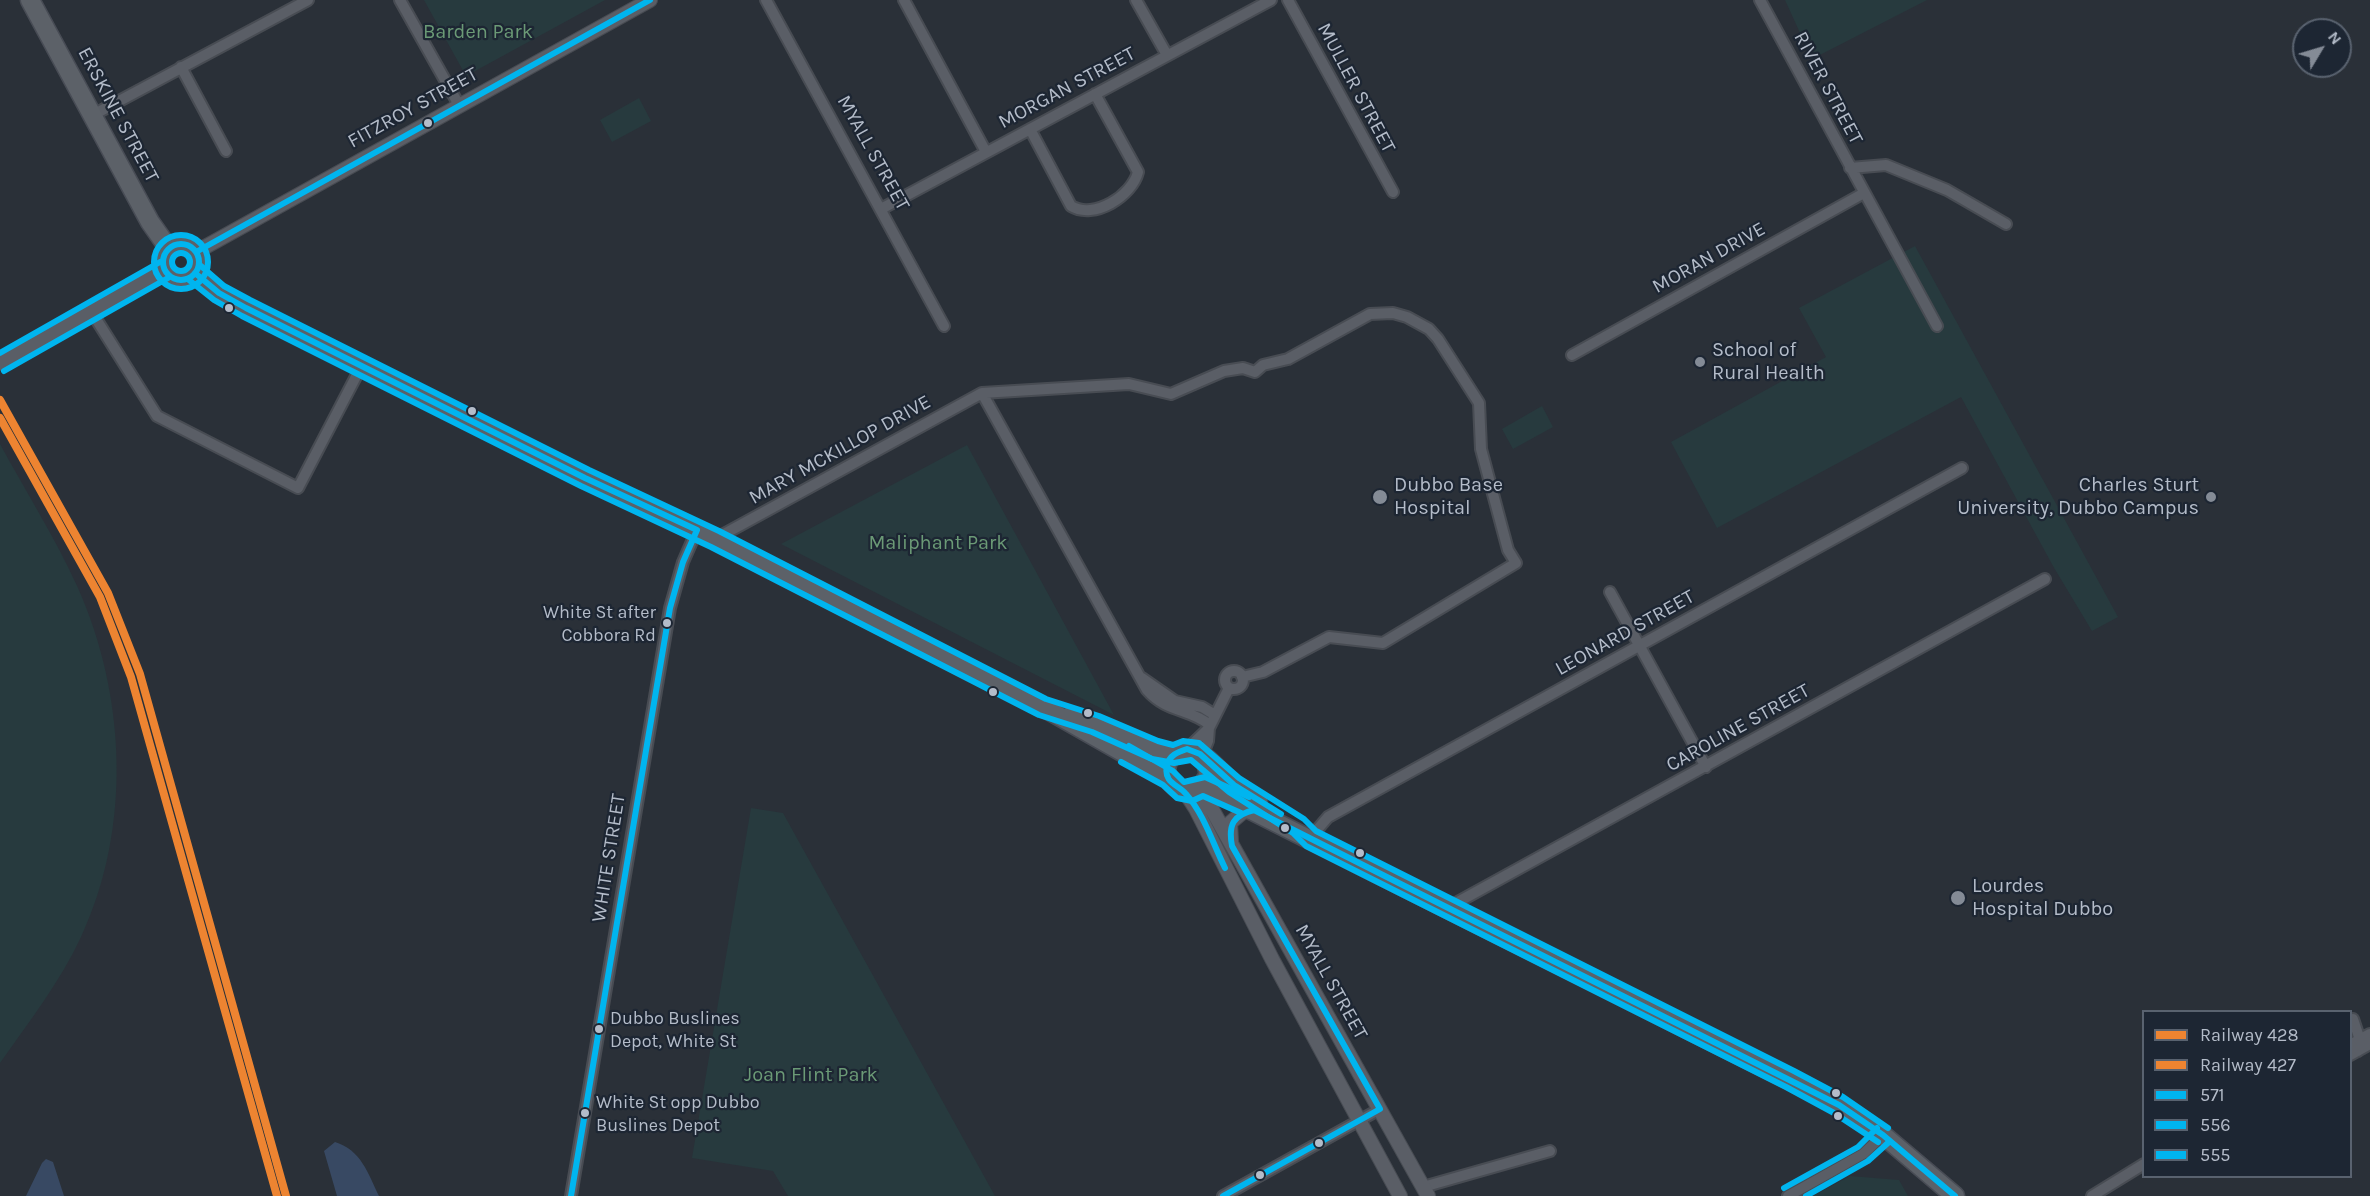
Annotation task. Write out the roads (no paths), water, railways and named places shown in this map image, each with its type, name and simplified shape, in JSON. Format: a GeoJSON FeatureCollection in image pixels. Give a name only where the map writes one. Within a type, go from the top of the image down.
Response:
{"type":"FeatureCollection","features":[{"type":"Feature","properties":{"kind":"main road","name":"ERSKINE STREET"},"geometry":{"type":"LineString","coordinates":[[30,0],[150,222],[169,249]]}},
{"type":"Feature","properties":{"kind":"main road"},"geometry":{"type":"LineString","coordinates":[[183,244],[196,252],[199,263],[195,273],[179,280],[165,270],[163,259],[169,249],[183,244]]}},
{"type":"Feature","properties":{"kind":"main road"},"geometry":{"type":"LineString","coordinates":[[195,273],[219,292],[246,308],[585,478],[715,539],[1042,707],[1168,778],[1174,787],[1196,789],[1254,810],[1295,833],[1311,838],[1824,1097],[1861,1118],[1955,1196]]}},
{"type":"Feature","properties":{"kind":"main road"},"geometry":{"type":"LineString","coordinates":[[1042,707],[1095,724],[1155,750],[1192,754],[1234,785],[1299,826],[1311,838]]}},
{"type":"Feature","properties":{"kind":"main road"},"geometry":{"type":"LineString","coordinates":[[1168,778],[1167,766],[1192,754]]}},
{"type":"Feature","properties":{"kind":"main road"},"geometry":{"type":"LineString","coordinates":[[1192,754],[1209,775],[1196,789]]}},
{"type":"Feature","properties":{"kind":"street"},"geometry":{"type":"LineString","coordinates":[[93,115],[308,0]]}},
{"type":"Feature","properties":{"kind":"street"},"geometry":{"type":"LineString","coordinates":[[400,0],[459,105]]}},
{"type":"Feature","properties":{"kind":"street","name":"FITZROY STREET"},"geometry":{"type":"LineString","coordinates":[[196,252],[650,0]]}},
{"type":"Feature","properties":{"kind":"street","name":"MYALL STREET"},"geometry":{"type":"LineString","coordinates":[[766,0],[944,326]]}},
{"type":"Feature","properties":{"kind":"street"},"geometry":{"type":"LineString","coordinates":[[904,0],[986,152]]}},
{"type":"Feature","properties":{"kind":"street"},"geometry":{"type":"LineString","coordinates":[[1136,0],[1167,55]]}},
{"type":"Feature","properties":{"kind":"street","name":"MORGAN STREET"},"geometry":{"type":"LineString","coordinates":[[881,209],[1271,0]]}},
{"type":"Feature","properties":{"kind":"street","name":"MULLER STREET"},"geometry":{"type":"LineString","coordinates":[[1288,0],[1392,192]]}},
{"type":"Feature","properties":{"kind":"street","name":"RIVER STREET"},"geometry":{"type":"LineString","coordinates":[[1760,0],[1937,326]]}},
{"type":"Feature","properties":{"kind":"street"},"geometry":{"type":"LineString","coordinates":[[181,67],[226,151]]}},
{"type":"Feature","properties":{"kind":"street"},"geometry":{"type":"LineString","coordinates":[[1030,129],[1071,206],[1080,211],[1089,211],[1122,195],[1135,183],[1138,172],[1095,94]]}},
{"type":"Feature","properties":{"kind":"street"},"geometry":{"type":"LineString","coordinates":[[1850,168],[1886,165],[1947,190],[2006,224]]}},
{"type":"Feature","properties":{"kind":"street","name":"MORAN DRIVE"},"geometry":{"type":"LineString","coordinates":[[1572,355],[1864,193]]}},
{"type":"Feature","properties":{"kind":"street"},"geometry":{"type":"LineString","coordinates":[[0,363],[165,270]]}},
{"type":"Feature","properties":{"kind":"street"},"geometry":{"type":"LineString","coordinates":[[91,311],[157,416],[298,488],[362,365]]}},
{"type":"Feature","properties":{"kind":"street"},"geometry":{"type":"LineString","coordinates":[[1192,754],[1208,741],[1211,723],[1202,707],[1175,701],[1139,676],[982,393],[1129,384],[1171,394],[1224,371],[1243,368],[1255,372],[1263,365],[1284,361],[1370,314],[1393,313],[1407,317],[1429,329],[1438,339],[1479,403],[1481,449],[1508,550],[1516,563],[1383,643],[1329,637],[1263,672],[1242,677],[1236,671],[1227,674],[1225,682],[1230,688],[1211,723],[1192,754]]}},
{"type":"Feature","properties":{"kind":"street","name":"MARY MCKILLOP DRIVE"},"geometry":{"type":"LineString","coordinates":[[715,539],[982,393]]}},
{"type":"Feature","properties":{"kind":"street","name":"LEONARD STREET"},"geometry":{"type":"LineString","coordinates":[[1311,838],[1328,817],[1962,468]]}},
{"type":"Feature","properties":{"kind":"street","name":"WHITE STREET"},"geometry":{"type":"LineString","coordinates":[[572,1196],[670,608],[683,562],[697,530]]}},
{"type":"Feature","properties":{"kind":"street","name":"CAROLINE STREET"},"geometry":{"type":"LineString","coordinates":[[1447,908],[2045,579]]}},
{"type":"Feature","properties":{"kind":"street"},"geometry":{"type":"LineString","coordinates":[[1610,592],[1706,767]]}},
{"type":"Feature","properties":{"kind":"street","name":"MYALL STREET"},"geometry":{"type":"LineString","coordinates":[[1196,789],[1232,846],[1425,1191]]}},
{"type":"Feature","properties":{"kind":"street","name":"MYALL STREET"},"geometry":{"type":"LineString","coordinates":[[1196,789],[1203,821],[1400,1196]]}},
{"type":"Feature","properties":{"kind":"street"},"geometry":{"type":"LineString","coordinates":[[1232,846],[1230,823],[1243,812],[1254,810]]}},
{"type":"Feature","properties":{"kind":"street"},"geometry":{"type":"LineString","coordinates":[[2353,1019],[2358,1047]]}},
{"type":"Feature","properties":{"kind":"street"},"geometry":{"type":"LineString","coordinates":[[2358,1047],[2370,1034]]}},
{"type":"Feature","properties":{"kind":"street"},"geometry":{"type":"LineString","coordinates":[[1223,1196],[1241,1192],[1380,1109]]}},
{"type":"Feature","properties":{"kind":"street"},"geometry":{"type":"LineString","coordinates":[[1788,1196],[1863,1154],[1883,1135]]}},
{"type":"Feature","properties":{"kind":"street"},"geometry":{"type":"LineString","coordinates":[[1425,1191],[1550,1151]]}},
{"type":"Feature","properties":{"kind":"street"},"geometry":{"type":"LineString","coordinates":[[2092,1196],[2142,1165]]}},
{"type":"Feature","properties":{"kind":"water"},"geometry":{"type":"Polygon","coordinates":[[[335,1142],[351,1151],[363,1163],[379,1196],[337,1196],[324,1151],[335,1142]]]}},
{"type":"Feature","properties":{"kind":"water"},"geometry":{"type":"Polygon","coordinates":[[[46,1159],[53,1162],[64,1196],[26,1196],[42,1163],[46,1159]]]}},
{"type":"Feature","properties":{"kind":"rail line","name":"428"},"geometry":{"type":"LineString","coordinates":[[0,400],[108,593],[140,674],[286,1196]]}},
{"type":"Feature","properties":{"kind":"rail line","name":"427"},"geometry":{"type":"LineString","coordinates":[[0,418],[100,597],[131,677],[277,1196]]}},
{"type":"Feature","properties":{"kind":"place","name":"School of Rural Health"},"geometry":{"type":"Point","coordinates":[1700,362]}},
{"type":"Feature","properties":{"kind":"place","name":"Dubbo Base Hospital"},"geometry":{"type":"Point","coordinates":[1380,497]}},
{"type":"Feature","properties":{"kind":"place","name":"Charles Sturt University, Dubbo Campus"},"geometry":{"type":"Point","coordinates":[2211,497]}},
{"type":"Feature","properties":{"kind":"place","name":"White St after Cobbora Rd"},"geometry":{"type":"Point","coordinates":[667,623]}},
{"type":"Feature","properties":{"kind":"place","name":"Lourdes Hospital Dubbo"},"geometry":{"type":"Point","coordinates":[1958,898]}},
{"type":"Feature","properties":{"kind":"place","name":"Dubbo Buslines Depot, White St"},"geometry":{"type":"Point","coordinates":[599,1029]}},
{"type":"Feature","properties":{"kind":"place","name":"White St opp Dubbo Buslines Depot"},"geometry":{"type":"Point","coordinates":[585,1113]}},
{"type":"Feature","properties":{"kind":"park label","name":"Barden Park"},"geometry":{"type":"Point","coordinates":[478,32]}},
{"type":"Feature","properties":{"kind":"park label","name":"Maliphant Park"},"geometry":{"type":"Point","coordinates":[938,543]}},
{"type":"Feature","properties":{"kind":"park label","name":"Joan Flint Park"},"geometry":{"type":"Point","coordinates":[811,1075]}}]}
